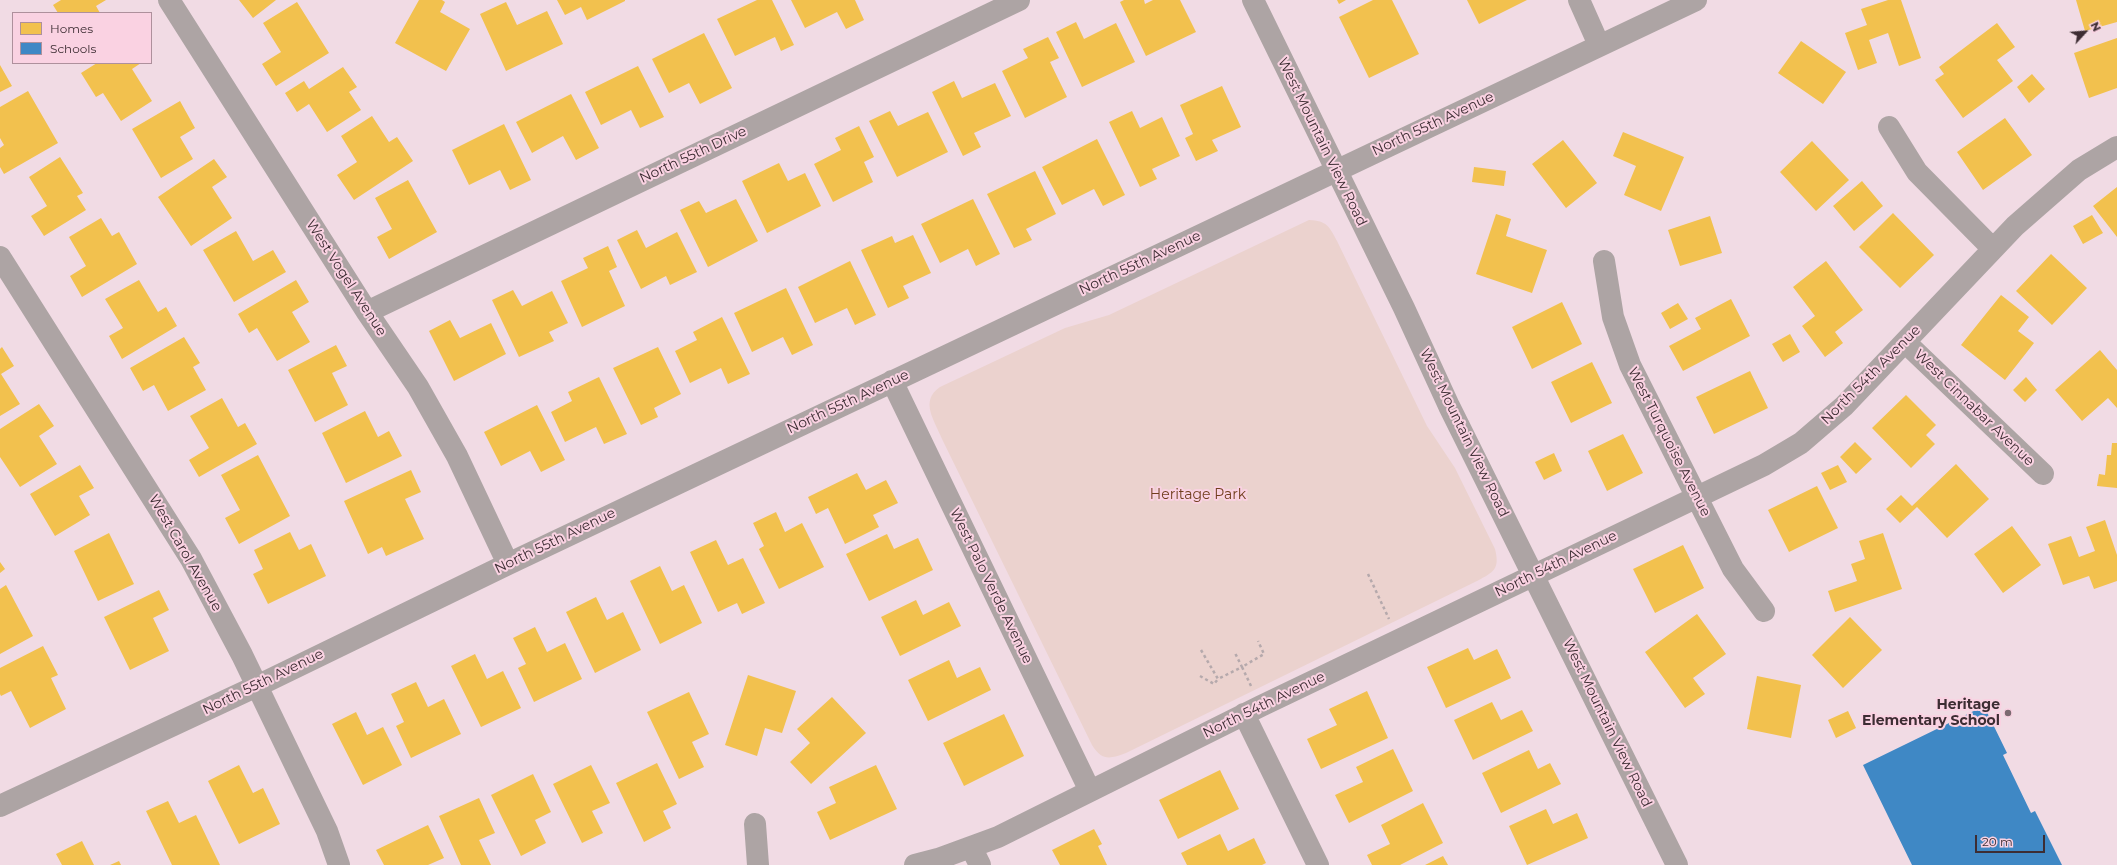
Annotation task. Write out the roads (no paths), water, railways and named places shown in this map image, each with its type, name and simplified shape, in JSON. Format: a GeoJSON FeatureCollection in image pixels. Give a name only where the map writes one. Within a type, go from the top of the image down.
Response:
{"type":"FeatureCollection","features":[{"type":"Feature","properties":{"kind":"street","name":"West Vogel Avenue"},"geometry":{"type":"LineString","coordinates":[[169,0],[367,312],[418,387],[457,456],[508,564]]}},
{"type":"Feature","properties":{"kind":"street","name":"North 55th Drive"},"geometry":{"type":"LineString","coordinates":[[367,312],[1019,0]]}},
{"type":"Feature","properties":{"kind":"street","name":"West Mountain View Road"},"geometry":{"type":"LineString","coordinates":[[1253,0],[1336,169],[1449,406],[1677,865]]}},
{"type":"Feature","properties":{"kind":"street"},"geometry":{"type":"LineString","coordinates":[[1579,0],[1600,45]]}},
{"type":"Feature","properties":{"kind":"street","name":"North 55th Avenue"},"geometry":{"type":"LineString","coordinates":[[0,806],[257,686],[508,564],[1336,169],[1696,0]]}},
{"type":"Feature","properties":{"kind":"street"},"geometry":{"type":"LineString","coordinates":[[1889,127],[1917,172],[1993,249]]}},
{"type":"Feature","properties":{"kind":"street","name":"North 54th Avenue"},"geometry":{"type":"LineString","coordinates":[[915,865],[976,856],[998,837],[1090,790],[1696,496],[1764,465],[1801,443],[1844,406],[2015,226],[2079,170],[2117,147]]}},
{"type":"Feature","properties":{"kind":"street","name":"West Carol Avenue"},"geometry":{"type":"LineString","coordinates":[[0,257],[191,559],[257,686],[327,831],[339,865]]}},
{"type":"Feature","properties":{"kind":"street","name":"West Turquoise Avenue"},"geometry":{"type":"LineString","coordinates":[[1604,261],[1613,317],[1630,365],[1733,569],[1764,611]]}},
{"type":"Feature","properties":{"kind":"street","name":"West Cinnabar Avenue"},"geometry":{"type":"LineString","coordinates":[[1905,342],[2043,474]]}},
{"type":"Feature","properties":{"kind":"street","name":"West Palo Verde Avenue"},"geometry":{"type":"LineString","coordinates":[[892,381],[1090,790]]}},
{"type":"Feature","properties":{"kind":"street"},"geometry":{"type":"LineString","coordinates":[[1253,710],[1318,865]]}},
{"type":"Feature","properties":{"kind":"street"},"geometry":{"type":"LineString","coordinates":[[756,824],[758,865]]}},
{"type":"Feature","properties":{"kind":"place","name":"Heritage Elementary School"},"geometry":{"type":"Point","coordinates":[2008,713]}},
{"type":"Feature","properties":{"kind":"park label","name":"Heritage Park"},"geometry":{"type":"Point","coordinates":[1198,495]}}]}
